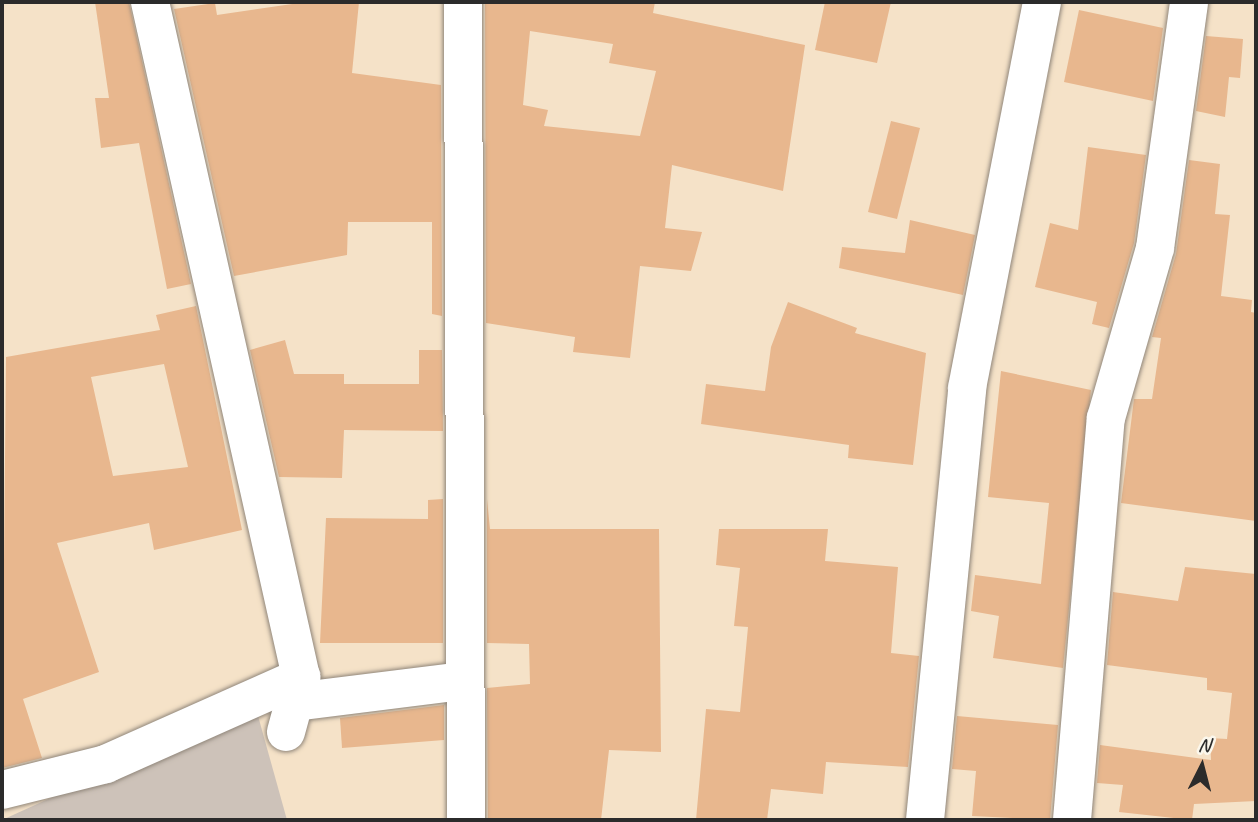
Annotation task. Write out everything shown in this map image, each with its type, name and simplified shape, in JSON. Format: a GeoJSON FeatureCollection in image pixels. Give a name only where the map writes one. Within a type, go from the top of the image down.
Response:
{"type":"FeatureCollection","features":[{"type":"Feature","properties":{"kind":"street"},"geometry":{"type":"LineString","coordinates":[[150,2],[294,704]]}},
{"type":"Feature","properties":{"kind":"street"},"geometry":{"type":"LineString","coordinates":[[463,2],[461,681],[466,820]]}},
{"type":"Feature","properties":{"kind":"street"},"geometry":{"type":"LineString","coordinates":[[925,820],[967,388],[1042,2]]}},
{"type":"Feature","properties":{"kind":"street"},"geometry":{"type":"LineString","coordinates":[[1072,820],[1106,418],[1155,248],[1189,2]]}},
{"type":"Feature","properties":{"kind":"street"},"geometry":{"type":"LineString","coordinates":[[2,790],[106,764],[294,704],[461,681]]}},
{"type":"Feature","properties":{"kind":"shaded area"},"geometry":{"type":"Polygon","coordinates":[[[255,705],[287,820],[2,820],[255,705]]]}},
{"type":"Feature","properties":{"kind":"building"},"geometry":{"type":"Polygon","coordinates":[[[95,2],[129,2],[191,284],[167,289],[139,143],[101,148],[95,98],[109,98],[95,2]]]}},
{"type":"Feature","properties":{"kind":"building"},"geometry":{"type":"Polygon","coordinates":[[[306,2],[359,2],[352,73],[441,85],[442,316],[432,314],[432,222],[348,222],[347,255],[234,276],[174,9],[215,3],[217,15],[306,2]]]}},
{"type":"Feature","properties":{"kind":"building"},"geometry":{"type":"Polygon","coordinates":[[[485,2],[655,2],[653,13],[805,45],[783,191],[672,165],[665,228],[702,232],[691,271],[640,266],[630,358],[573,352],[575,337],[486,323],[485,2]],[[530,31],[523,105],[548,110],[544,126],[640,136],[656,71],[609,63],[613,44],[530,31]]]}},
{"type":"Feature","properties":{"kind":"building"},"geometry":{"type":"Polygon","coordinates":[[[825,2],[891,2],[877,63],[815,50],[825,2]]]}},
{"type":"Feature","properties":{"kind":"building"},"geometry":{"type":"Polygon","coordinates":[[[1079,10],[1163,28],[1153,101],[1064,82],[1079,10]]]}},
{"type":"Feature","properties":{"kind":"building"},"geometry":{"type":"Polygon","coordinates":[[[1206,36],[1243,39],[1240,78],[1229,77],[1225,117],[1196,111],[1206,36]]]}},
{"type":"Feature","properties":{"kind":"building"},"geometry":{"type":"Polygon","coordinates":[[[891,121],[920,128],[897,219],[868,212],[891,121]]]}},
{"type":"Feature","properties":{"kind":"building"},"geometry":{"type":"Polygon","coordinates":[[[1088,147],[1146,155],[1134,243],[1109,328],[1092,324],[1097,302],[1035,287],[1050,223],[1078,230],[1088,147]]]}},
{"type":"Feature","properties":{"kind":"building"},"geometry":{"type":"Polygon","coordinates":[[[1189,160],[1220,164],[1215,214],[1230,215],[1221,296],[1252,300],[1251,312],[1256,313],[1256,521],[1121,503],[1134,399],[1152,399],[1161,338],[1152,337],[1176,254],[1189,160]]]}},
{"type":"Feature","properties":{"kind":"building"},"geometry":{"type":"Polygon","coordinates":[[[910,220],[975,235],[963,295],[839,268],[842,247],[905,253],[910,220]]]}},
{"type":"Feature","properties":{"kind":"building"},"geometry":{"type":"Polygon","coordinates":[[[788,302],[857,328],[855,333],[926,353],[913,465],[848,458],[849,445],[701,424],[706,384],[765,391],[771,347],[788,302]]]}},
{"type":"Feature","properties":{"kind":"building"},"geometry":{"type":"Polygon","coordinates":[[[196,306],[242,530],[154,550],[149,523],[57,543],[99,672],[23,699],[42,758],[2,768],[6,357],[160,330],[156,315],[196,306]],[[164,364],[91,377],[113,476],[188,467],[164,364]]]}},
{"type":"Feature","properties":{"kind":"building"},"geometry":{"type":"Polygon","coordinates":[[[285,340],[294,374],[344,374],[344,384],[419,384],[419,350],[442,350],[443,431],[344,430],[342,478],[279,477],[250,350],[285,340]]]}},
{"type":"Feature","properties":{"kind":"building"},"geometry":{"type":"Polygon","coordinates":[[[1001,371],[1091,390],[1063,668],[993,658],[999,616],[971,611],[975,575],[1041,584],[1049,503],[988,497],[1001,371]]]}},
{"type":"Feature","properties":{"kind":"building"},"geometry":{"type":"Polygon","coordinates":[[[443,499],[443,643],[320,643],[326,518],[428,519],[428,500],[443,499]]]}},
{"type":"Feature","properties":{"kind":"building"},"geometry":{"type":"Polygon","coordinates":[[[487,499],[490,529],[659,529],[661,752],[609,750],[601,820],[488,820],[487,688],[530,684],[529,644],[487,643],[487,499]]]}},
{"type":"Feature","properties":{"kind":"building"},"geometry":{"type":"Polygon","coordinates":[[[719,529],[828,529],[825,561],[898,567],[891,653],[919,656],[908,767],[826,762],[823,794],[771,789],[767,820],[696,820],[706,709],[740,712],[748,627],[734,626],[740,568],[716,565],[719,529]]]}},
{"type":"Feature","properties":{"kind":"building"},"geometry":{"type":"Polygon","coordinates":[[[1185,567],[1256,574],[1256,801],[1194,804],[1192,820],[1119,812],[1123,785],[1097,783],[1100,745],[1211,760],[1210,738],[1227,739],[1232,693],[1207,690],[1207,678],[1107,665],[1113,592],[1178,601],[1185,567]]]}},
{"type":"Feature","properties":{"kind":"building"},"geometry":{"type":"Polygon","coordinates":[[[444,705],[444,740],[342,748],[340,718],[444,705]]]}},
{"type":"Feature","properties":{"kind":"building"},"geometry":{"type":"Polygon","coordinates":[[[957,716],[1058,725],[1050,820],[972,816],[976,771],[952,769],[957,716]]]}}]}
